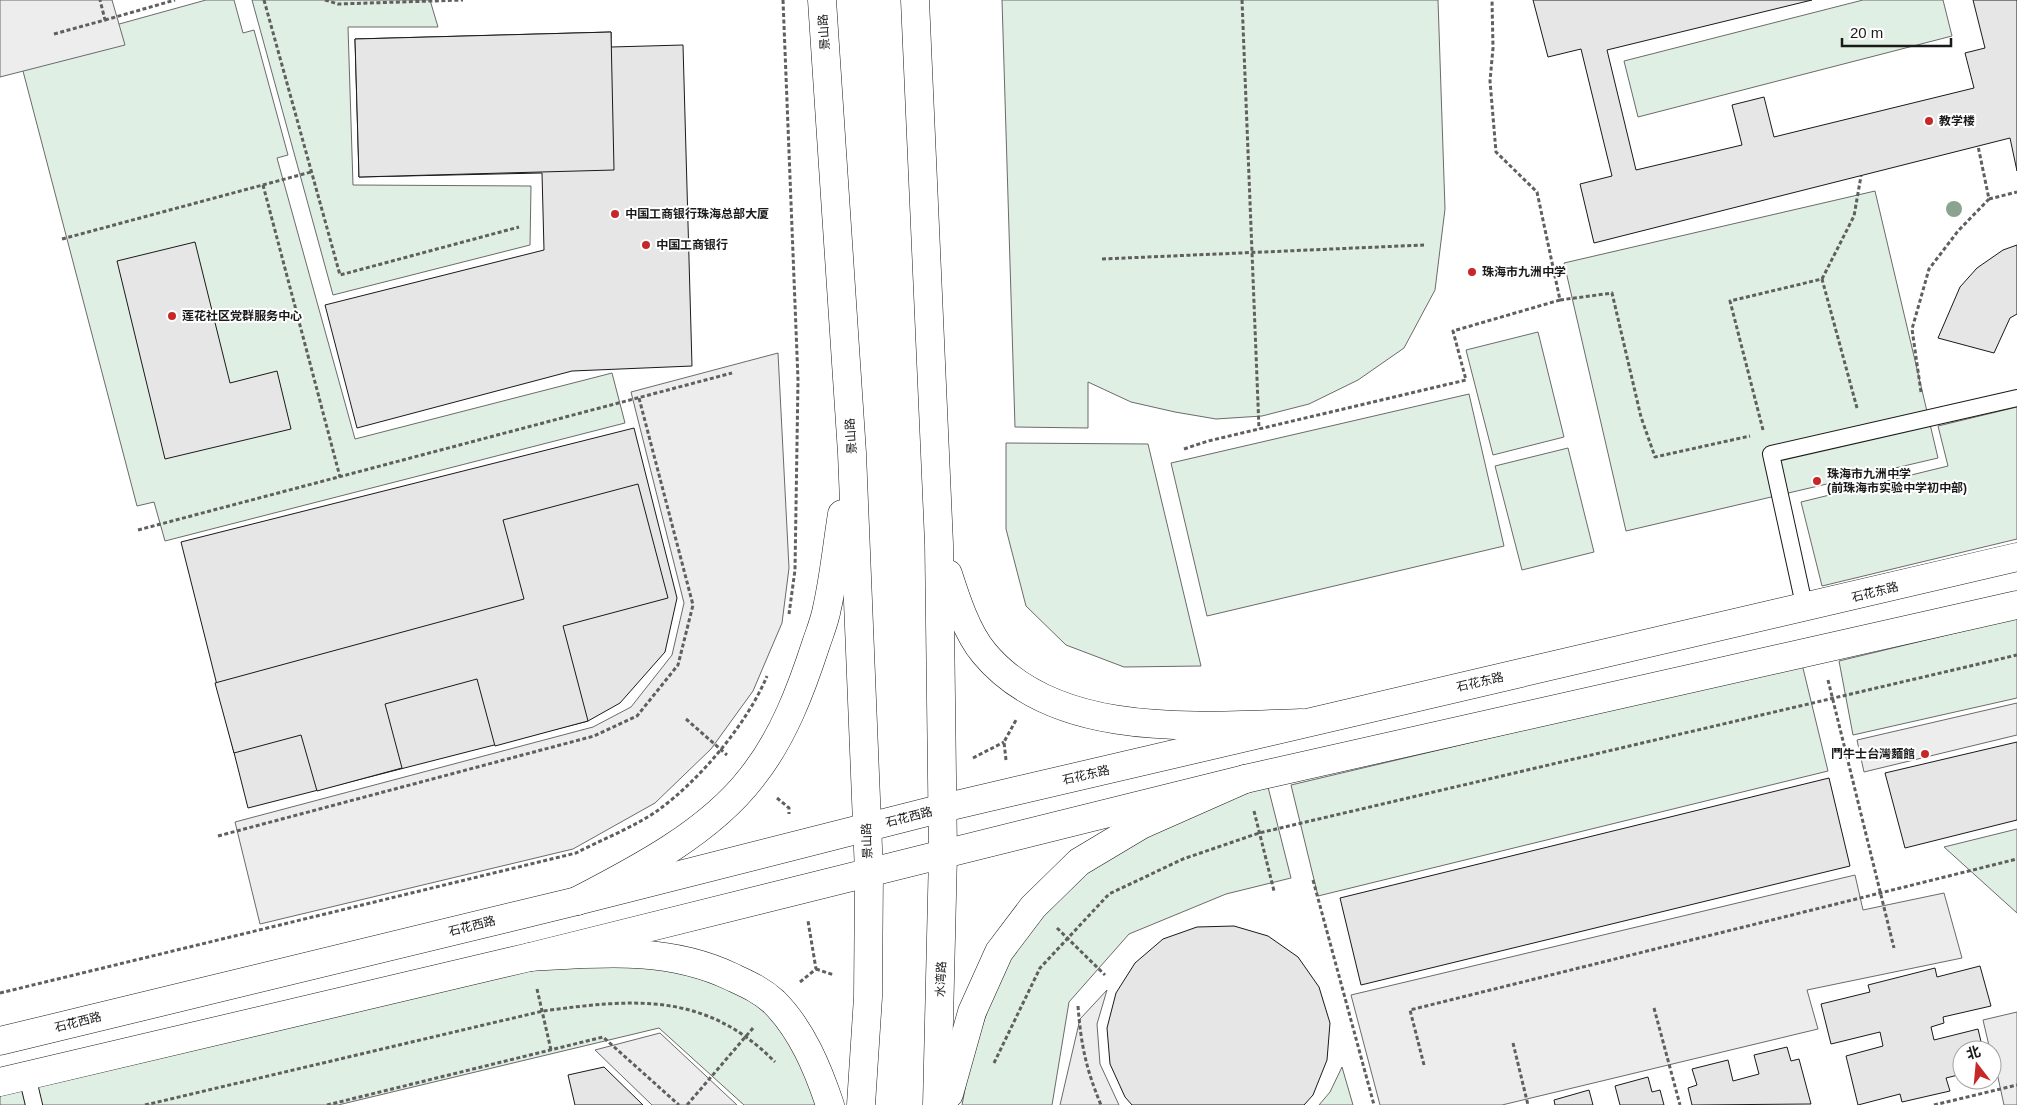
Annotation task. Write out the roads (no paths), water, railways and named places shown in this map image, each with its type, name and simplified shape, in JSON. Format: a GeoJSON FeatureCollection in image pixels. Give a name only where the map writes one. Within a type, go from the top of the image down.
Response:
{"type":"FeatureCollection","features":[{"type":"Feature","properties":{"kind":"main road","name":"景山路"},"geometry":{"type":"LineString","coordinates":[[822,0],[852,453],[868,873]]}},
{"type":"Feature","properties":{"kind":"main road"},"geometry":{"type":"LineString","coordinates":[[914,0],[939,544],[943,854]]}},
{"type":"Feature","properties":{"kind":"main road"},"geometry":{"type":"LineString","coordinates":[[577,901],[650,862],[699,827],[732,800],[753,777],[785,725],[806,674],[827,610],[852,453]]}},
{"type":"Feature","properties":{"kind":"main road"},"geometry":{"type":"LineString","coordinates":[[939,544],[959,607],[984,653],[1012,680],[1031,692],[1055,703],[1108,718],[1180,726],[1301,723]]}},
{"type":"Feature","properties":{"kind":"main road","name":"石花东路"},"geometry":{"type":"LineString","coordinates":[[943,808],[1301,723],[1805,609],[2017,558]]}},
{"type":"Feature","properties":{"kind":"main road"},"geometry":{"type":"LineString","coordinates":[[0,1082],[530,957],[1246,779],[2017,605]]}},
{"type":"Feature","properties":{"kind":"main road"},"geometry":{"type":"LineString","coordinates":[[946,1105],[957,1060],[972,1012],[999,952],[1033,907],[1079,862],[1141,825],[1246,779]]}},
{"type":"Feature","properties":{"kind":"main road","name":"石花西路"},"geometry":{"type":"LineString","coordinates":[[0,1041],[577,901],[943,808]]}},
{"type":"Feature","properties":{"kind":"main road","name":"水湾路"},"geometry":{"type":"LineString","coordinates":[[937,1105],[943,854]]}},
{"type":"Feature","properties":{"kind":"main road"},"geometry":{"type":"LineString","coordinates":[[861,1105],[868,997],[868,873]]}},
{"type":"Feature","properties":{"kind":"main road"},"geometry":{"type":"LineString","coordinates":[[530,957],[623,952],[673,957],[714,968],[757,988],[774,1002],[788,1019],[813,1058],[830,1105]]}},
{"type":"Feature","properties":{"kind":"lane"},"geometry":{"type":"LineString","coordinates":[[1805,609],[1771,454],[2017,398]]}},
{"type":"Feature","properties":{"kind":"lane"},"geometry":{"type":"LineString","coordinates":[[27,1076],[34,1105]]}},
{"type":"Feature","properties":{"kind":"place","name":"教学楼"},"geometry":{"type":"Point","coordinates":[1929,121]}},
{"type":"Feature","properties":{"kind":"place","name":"中国工商银行珠海总部大厦"},"geometry":{"type":"Point","coordinates":[615,214]}},
{"type":"Feature","properties":{"kind":"place","name":"中国工商银行"},"geometry":{"type":"Point","coordinates":[646,245]}},
{"type":"Feature","properties":{"kind":"place","name":"珠海市九洲中学"},"geometry":{"type":"Point","coordinates":[1472,272]}},
{"type":"Feature","properties":{"kind":"place","name":"莲花社区党群服务中心"},"geometry":{"type":"Point","coordinates":[172,316]}},
{"type":"Feature","properties":{"kind":"place","name":"珠海市九洲中学 (前珠海市实验中学初中部)"},"geometry":{"type":"Point","coordinates":[1817,481]}},
{"type":"Feature","properties":{"kind":"place","name":"鬥牛士台灣麵館"},"geometry":{"type":"Point","coordinates":[1925,754]}}]}
